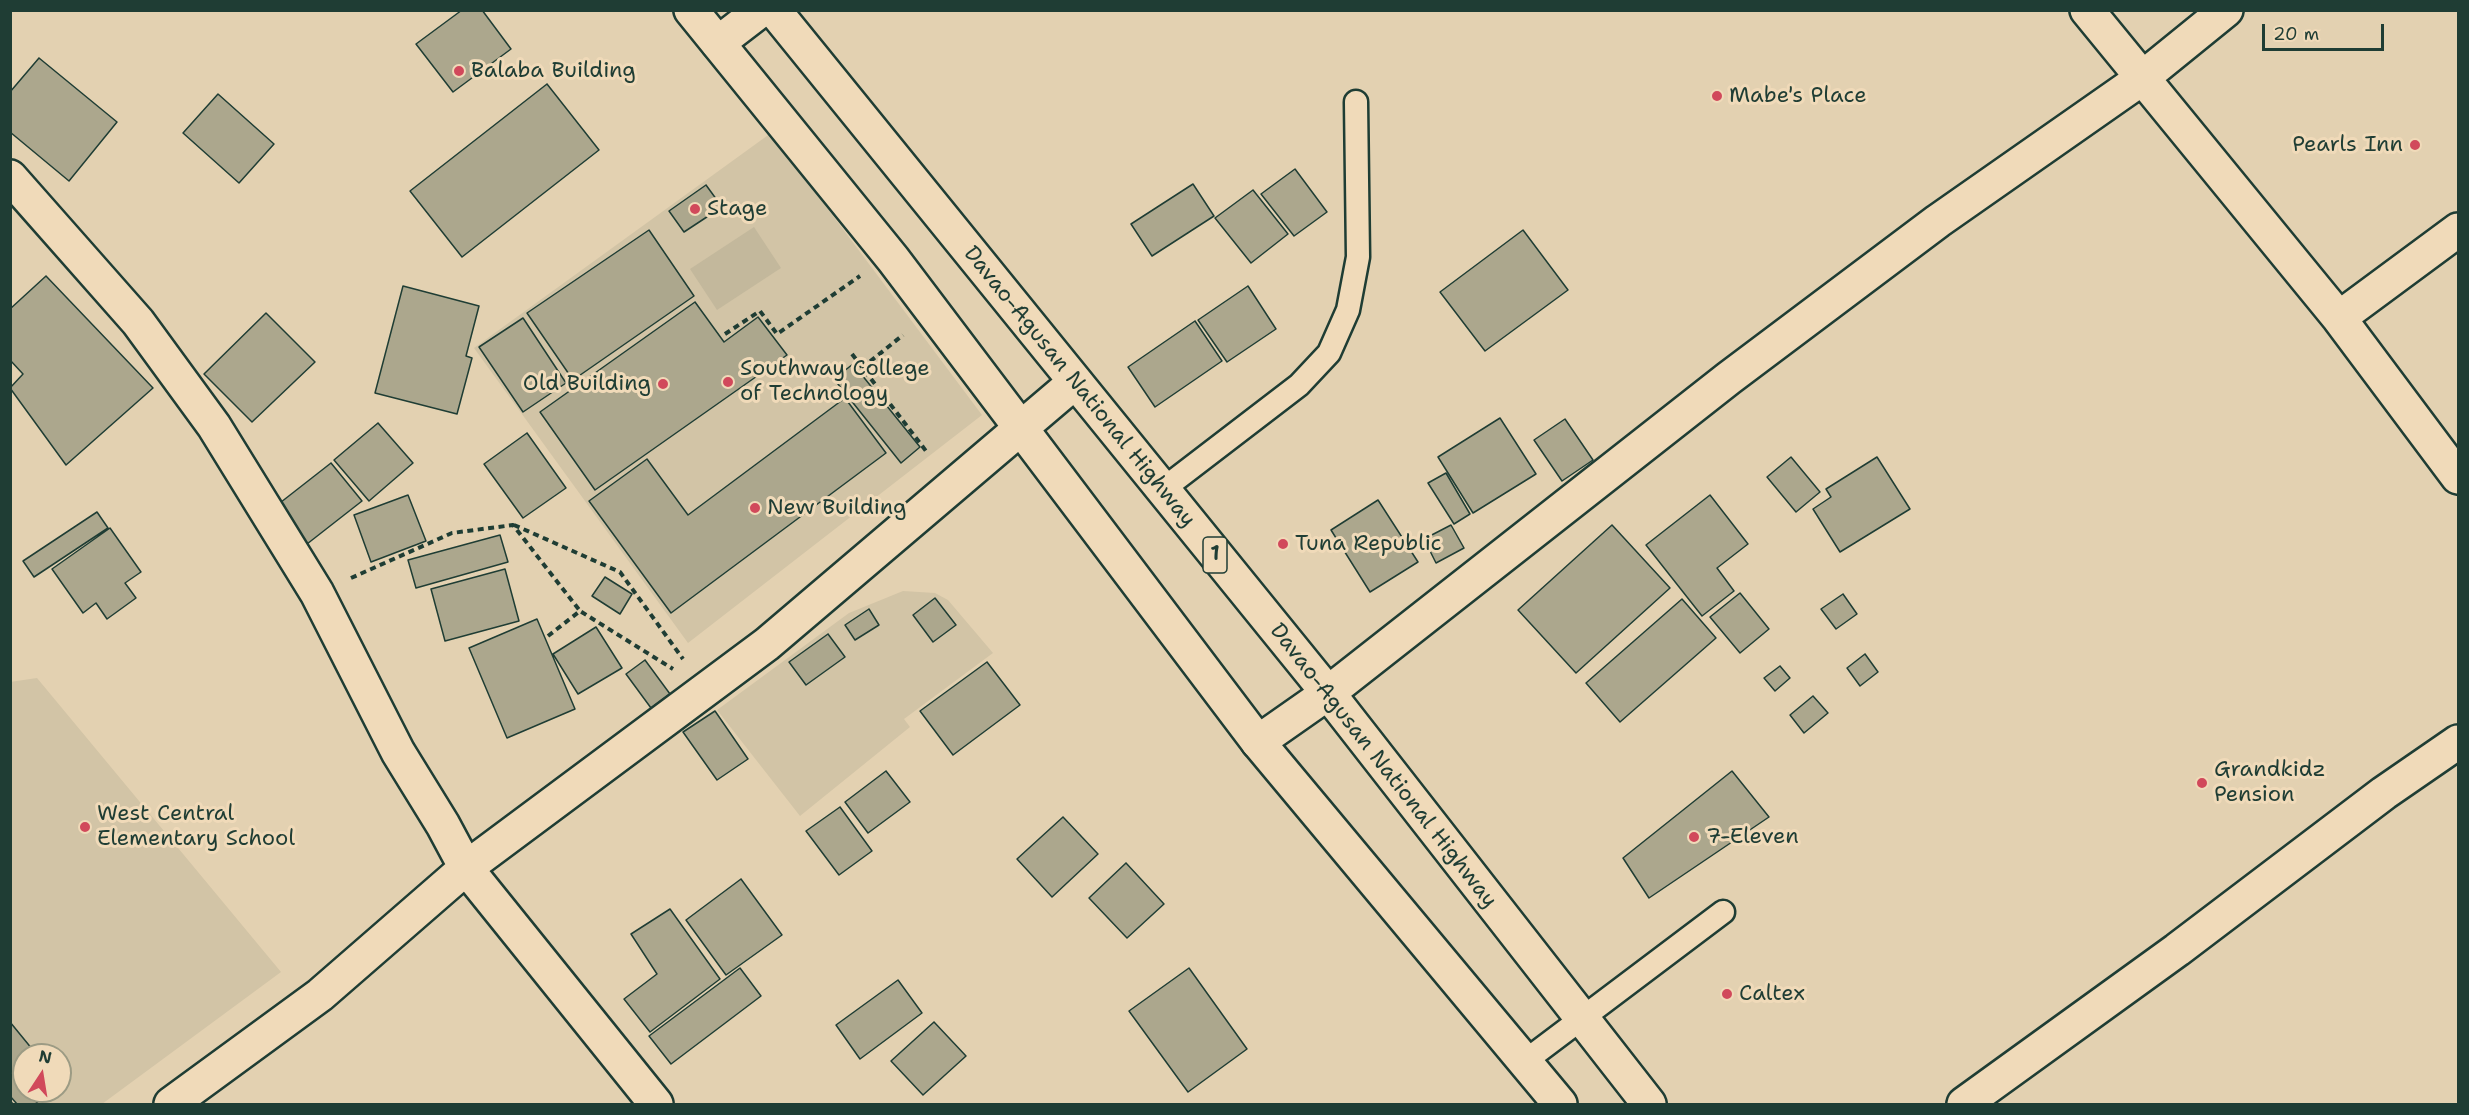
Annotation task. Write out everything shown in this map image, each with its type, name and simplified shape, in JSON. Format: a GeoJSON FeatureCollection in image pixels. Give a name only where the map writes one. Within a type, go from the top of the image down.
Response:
{"type":"FeatureCollection","features":[{"type":"Feature","properties":{"kind":"main road"},"geometry":{"type":"LineString","coordinates":[[691,10],[890,255],[1258,742],[1560,1104]]}},
{"type":"Feature","properties":{"kind":"main road"},"geometry":{"type":"LineString","coordinates":[[717,43],[761,10]]}},
{"type":"Feature","properties":{"kind":"main road","name":"Davao-Agusan National Highway"},"geometry":{"type":"LineString","coordinates":[[774,10],[1161,490],[1328,693],[1650,1104]]}},
{"type":"Feature","properties":{"kind":"main road"},"geometry":{"type":"LineString","coordinates":[[2087,10],[2141,79],[2339,318],[2458,477]]}},
{"type":"Feature","properties":{"kind":"main road"},"geometry":{"type":"LineString","coordinates":[[1258,742],[1328,693],[1729,378],[1938,221],[2141,79],[2226,10]]}},
{"type":"Feature","properties":{"kind":"main road"},"geometry":{"type":"LineString","coordinates":[[10,177],[138,322],[214,426],[317,593],[398,752],[443,825],[466,868],[656,1104]]}},
{"type":"Feature","properties":{"kind":"main road"},"geometry":{"type":"LineString","coordinates":[[2339,318],[2458,230]]}},
{"type":"Feature","properties":{"kind":"main road"},"geometry":{"type":"LineString","coordinates":[[171,1104],[320,995],[466,868],[704,688],[767,644],[1075,382]]}},
{"type":"Feature","properties":{"kind":"main road"},"geometry":{"type":"LineString","coordinates":[[1964,1104],[2177,950],[2384,793],[2458,742]]}},
{"type":"Feature","properties":{"kind":"lane"},"geometry":{"type":"LineString","coordinates":[[1161,490],[1299,385],[1329,353],[1348,310],[1358,257],[1356,102]]}},
{"type":"Feature","properties":{"kind":"lane"},"geometry":{"type":"LineString","coordinates":[[1524,1062],[1723,912]]}},
{"type":"Feature","properties":{"kind":"path"},"geometry":{"type":"LineString","coordinates":[[725,334],[760,311],[777,334],[890,255]]}},
{"type":"Feature","properties":{"kind":"path"},"geometry":{"type":"LineString","coordinates":[[862,368],[932,312]]}},
{"type":"Feature","properties":{"kind":"path"},"geometry":{"type":"LineString","coordinates":[[852,354],[926,451]]}},
{"type":"Feature","properties":{"kind":"path"},"geometry":{"type":"LineString","coordinates":[[317,593],[452,533],[513,525],[620,572],[704,688]]}},
{"type":"Feature","properties":{"kind":"path"},"geometry":{"type":"LineString","coordinates":[[513,525],[580,611],[704,688]]}},
{"type":"Feature","properties":{"kind":"path"},"geometry":{"type":"LineString","coordinates":[[548,636],[580,611]]}},
{"type":"Feature","properties":{"kind":"shaded area","name":"Southway College of Technology"},"geometry":{"type":"Polygon","coordinates":[[[771,133],[982,415],[688,643],[474,348],[771,133]]]}},
{"type":"Feature","properties":{"kind":"shaded area"},"geometry":{"type":"Polygon","coordinates":[[[754,227],[781,268],[717,310],[690,269],[754,227]]]}},
{"type":"Feature","properties":{"kind":"shaded area"},"geometry":{"type":"Polygon","coordinates":[[[903,591],[935,593],[948,600],[993,653],[904,719],[910,727],[800,816],[717,710],[849,613],[903,591]]]}},
{"type":"Feature","properties":{"kind":"shaded area","name":"West Central Elementary School"},"geometry":{"type":"Polygon","coordinates":[[[37,678],[281,972],[102,1104],[11,1104],[10,682],[37,678]]]}},
{"type":"Feature","properties":{"kind":"building","name":"Balaba Building"},"geometry":{"type":"Polygon","coordinates":[[[462,10],[482,10],[511,49],[453,92],[416,44],[462,10]]]}},
{"type":"Feature","properties":{"kind":"building"},"geometry":{"type":"Polygon","coordinates":[[[39,58],[117,122],[69,181],[10,132],[10,92],[39,58]]]}},
{"type":"Feature","properties":{"kind":"building"},"geometry":{"type":"Polygon","coordinates":[[[547,84],[599,150],[462,257],[410,191],[547,84]]]}},
{"type":"Feature","properties":{"kind":"building"},"geometry":{"type":"Polygon","coordinates":[[[218,94],[274,144],[239,183],[183,133],[218,94]]]}},
{"type":"Feature","properties":{"kind":"building"},"geometry":{"type":"Polygon","coordinates":[[[1295,169],[1327,212],[1294,236],[1261,194],[1295,169]]]}},
{"type":"Feature","properties":{"kind":"building"},"geometry":{"type":"Polygon","coordinates":[[[1193,184],[1214,216],[1152,256],[1131,224],[1193,184]]]}},
{"type":"Feature","properties":{"kind":"building","name":"Stage"},"geometry":{"type":"Polygon","coordinates":[[[706,185],[722,207],[684,232],[669,211],[706,185]]]}},
{"type":"Feature","properties":{"kind":"building"},"geometry":{"type":"Polygon","coordinates":[[[1253,190],[1288,234],[1251,263],[1215,218],[1253,190]]]}},
{"type":"Feature","properties":{"kind":"building"},"geometry":{"type":"Polygon","coordinates":[[[649,230],[694,296],[573,380],[527,313],[649,230]]]}},
{"type":"Feature","properties":{"kind":"building"},"geometry":{"type":"Polygon","coordinates":[[[1523,230],[1568,290],[1485,351],[1440,292],[1523,230]]]}},
{"type":"Feature","properties":{"kind":"building"},"geometry":{"type":"Polygon","coordinates":[[[46,276],[153,388],[66,465],[10,388],[23,374],[10,360],[10,309],[46,276]]]}},
{"type":"Feature","properties":{"kind":"building"},"geometry":{"type":"Polygon","coordinates":[[[403,286],[479,306],[466,356],[472,358],[457,414],[375,393],[403,286]]]}},
{"type":"Feature","properties":{"kind":"building"},"geometry":{"type":"Polygon","coordinates":[[[1248,286],[1276,329],[1227,362],[1198,320],[1248,286]]]}},
{"type":"Feature","properties":{"kind":"building","name":"Old Building"},"geometry":{"type":"Polygon","coordinates":[[[695,302],[724,342],[758,317],[787,355],[595,490],[540,412],[695,302]]]}},
{"type":"Feature","properties":{"kind":"building"},"geometry":{"type":"Polygon","coordinates":[[[266,313],[315,362],[252,422],[204,374],[266,313]]]}},
{"type":"Feature","properties":{"kind":"building"},"geometry":{"type":"Polygon","coordinates":[[[523,318],[566,383],[523,412],[479,347],[523,318]]]}},
{"type":"Feature","properties":{"kind":"building"},"geometry":{"type":"Polygon","coordinates":[[[1195,321],[1222,361],[1155,407],[1128,367],[1195,321]]]}},
{"type":"Feature","properties":{"kind":"building"},"geometry":{"type":"Polygon","coordinates":[[[853,364],[920,447],[901,463],[834,379],[853,364]]]}},
{"type":"Feature","properties":{"kind":"building","name":"New Building"},"geometry":{"type":"Polygon","coordinates":[[[845,398],[886,453],[671,613],[589,501],[647,459],[688,515],[845,398]]]}},
{"type":"Feature","properties":{"kind":"building"},"geometry":{"type":"Polygon","coordinates":[[[1500,418],[1536,474],[1473,513],[1438,457],[1500,418]]]}},
{"type":"Feature","properties":{"kind":"building"},"geometry":{"type":"Polygon","coordinates":[[[1565,419],[1593,460],[1562,481],[1534,440],[1565,419]]]}},
{"type":"Feature","properties":{"kind":"building"},"geometry":{"type":"Polygon","coordinates":[[[378,423],[413,463],[369,501],[334,460],[378,423]]]}},
{"type":"Feature","properties":{"kind":"building"},"geometry":{"type":"Polygon","coordinates":[[[527,433],[566,488],[523,518],[484,464],[527,433]]]}},
{"type":"Feature","properties":{"kind":"building"},"geometry":{"type":"Polygon","coordinates":[[[1791,457],[1820,492],[1796,512],[1767,477],[1791,457]]]}},
{"type":"Feature","properties":{"kind":"building"},"geometry":{"type":"Polygon","coordinates":[[[1877,457],[1910,509],[1840,552],[1813,509],[1831,497],[1826,489],[1877,457]]]}},
{"type":"Feature","properties":{"kind":"building"},"geometry":{"type":"Polygon","coordinates":[[[331,463],[362,501],[307,544],[276,506],[331,463]]]}},
{"type":"Feature","properties":{"kind":"building"},"geometry":{"type":"Polygon","coordinates":[[[1446,473],[1470,514],[1454,524],[1428,483],[1446,473]]]}},
{"type":"Feature","properties":{"kind":"building"},"geometry":{"type":"Polygon","coordinates":[[[408,495],[426,541],[371,562],[354,515],[408,495]]]}},
{"type":"Feature","properties":{"kind":"building"},"geometry":{"type":"Polygon","coordinates":[[[1710,495],[1748,544],[1717,568],[1734,591],[1702,616],[1646,545],[1710,495]]]}},
{"type":"Feature","properties":{"kind":"building"},"geometry":{"type":"Polygon","coordinates":[[[1378,500],[1418,562],[1370,592],[1331,530],[1378,500]]]}},
{"type":"Feature","properties":{"kind":"building"},"geometry":{"type":"Polygon","coordinates":[[[97,512],[108,528],[34,577],[23,561],[97,512]]]}},
{"type":"Feature","properties":{"kind":"building"},"geometry":{"type":"Polygon","coordinates":[[[1451,525],[1464,548],[1436,563],[1424,539],[1451,525]]]}},
{"type":"Feature","properties":{"kind":"building"},"geometry":{"type":"Polygon","coordinates":[[[1612,525],[1670,588],[1576,673],[1518,610],[1612,525]]]}},
{"type":"Feature","properties":{"kind":"building"},"geometry":{"type":"Polygon","coordinates":[[[110,528],[141,572],[125,583],[136,598],[107,619],[96,603],[83,613],[52,569],[110,528]]]}},
{"type":"Feature","properties":{"kind":"building"},"geometry":{"type":"Polygon","coordinates":[[[500,535],[508,562],[416,588],[408,560],[500,535]]]}},
{"type":"Feature","properties":{"kind":"building"},"geometry":{"type":"Polygon","coordinates":[[[505,569],[519,621],[445,641],[431,589],[505,569]]]}},
{"type":"Feature","properties":{"kind":"building"},"geometry":{"type":"Polygon","coordinates":[[[605,577],[632,594],[620,614],[592,596],[605,577]]]}},
{"type":"Feature","properties":{"kind":"building"},"geometry":{"type":"Polygon","coordinates":[[[1740,593],[1769,629],[1740,653],[1710,617],[1740,593]]]}},
{"type":"Feature","properties":{"kind":"building"},"geometry":{"type":"Polygon","coordinates":[[[1843,594],[1857,614],[1836,629],[1821,609],[1843,594]]]}},
{"type":"Feature","properties":{"kind":"building"},"geometry":{"type":"Polygon","coordinates":[[[935,598],[956,625],[933,642],[913,615],[935,598]]]}},
{"type":"Feature","properties":{"kind":"building"},"geometry":{"type":"Polygon","coordinates":[[[1682,599],[1716,638],[1620,722],[1586,683],[1682,599]]]}},
{"type":"Feature","properties":{"kind":"building"},"geometry":{"type":"Polygon","coordinates":[[[869,609],[879,625],[855,640],[845,625],[869,609]]]}},
{"type":"Feature","properties":{"kind":"building"},"geometry":{"type":"Polygon","coordinates":[[[537,619],[575,709],[507,738],[469,648],[537,619]]]}},
{"type":"Feature","properties":{"kind":"building"},"geometry":{"type":"Polygon","coordinates":[[[596,627],[622,668],[578,694],[553,654],[596,627]]]}},
{"type":"Feature","properties":{"kind":"building"},"geometry":{"type":"Polygon","coordinates":[[[828,634],[845,657],[806,685],[789,662],[828,634]]]}},
{"type":"Feature","properties":{"kind":"building"},"geometry":{"type":"Polygon","coordinates":[[[1865,654],[1878,672],[1860,686],[1847,668],[1865,654]]]}},
{"type":"Feature","properties":{"kind":"building"},"geometry":{"type":"Polygon","coordinates":[[[645,660],[670,694],[651,708],[626,674],[645,660]]]}},
{"type":"Feature","properties":{"kind":"building"},"geometry":{"type":"Polygon","coordinates":[[[987,662],[1020,705],[953,755],[920,711],[987,662]]]}},
{"type":"Feature","properties":{"kind":"building"},"geometry":{"type":"Polygon","coordinates":[[[1780,666],[1790,678],[1775,691],[1764,678],[1780,666]]]}},
{"type":"Feature","properties":{"kind":"building"},"geometry":{"type":"Polygon","coordinates":[[[1813,696],[1828,713],[1804,733],[1790,715],[1813,696]]]}},
{"type":"Feature","properties":{"kind":"building"},"geometry":{"type":"Polygon","coordinates":[[[715,711],[748,759],[717,780],[683,732],[715,711]]]}},
{"type":"Feature","properties":{"kind":"building"},"geometry":{"type":"Polygon","coordinates":[[[886,771],[910,802],[868,833],[845,802],[886,771]]]}},
{"type":"Feature","properties":{"kind":"building","name":"7-Eleven"},"geometry":{"type":"Polygon","coordinates":[[[1732,771],[1769,817],[1649,898],[1623,858],[1732,771]]]}},
{"type":"Feature","properties":{"kind":"building"},"geometry":{"type":"Polygon","coordinates":[[[840,807],[872,851],[839,875],[806,831],[840,807]]]}},
{"type":"Feature","properties":{"kind":"building"},"geometry":{"type":"Polygon","coordinates":[[[1063,817],[1098,854],[1052,897],[1017,859],[1063,817]]]}},
{"type":"Feature","properties":{"kind":"building"},"geometry":{"type":"Polygon","coordinates":[[[1126,863],[1164,904],[1127,938],[1089,898],[1126,863]]]}},
{"type":"Feature","properties":{"kind":"building"},"geometry":{"type":"Polygon","coordinates":[[[741,879],[782,935],[726,975],[686,920],[741,879]]]}},
{"type":"Feature","properties":{"kind":"building"},"geometry":{"type":"Polygon","coordinates":[[[670,909],[720,979],[650,1032],[624,999],[657,974],[631,934],[670,909]]]}},
{"type":"Feature","properties":{"kind":"building"},"geometry":{"type":"Polygon","coordinates":[[[740,968],[761,996],[671,1064],[649,1036],[740,968]]]}},
{"type":"Feature","properties":{"kind":"building"},"geometry":{"type":"Polygon","coordinates":[[[1189,968],[1247,1049],[1188,1092],[1129,1011],[1189,968]]]}},
{"type":"Feature","properties":{"kind":"building"},"geometry":{"type":"Polygon","coordinates":[[[898,980],[922,1013],[860,1059],[836,1025],[898,980]]]}},
{"type":"Feature","properties":{"kind":"building"},"geometry":{"type":"Polygon","coordinates":[[[10,1022],[27,1043],[12,1043],[12,1098],[10,1096],[10,1022]]]}},
{"type":"Feature","properties":{"kind":"building"},"geometry":{"type":"Polygon","coordinates":[[[934,1022],[966,1056],[923,1095],[891,1061],[934,1022]]]}},
{"type":"Feature","properties":{"kind":"place","name":"Balaba Building"},"geometry":{"type":"Point","coordinates":[459,71]}},
{"type":"Feature","properties":{"kind":"place","name":"Mabe's Place"},"geometry":{"type":"Point","coordinates":[1717,96]}},
{"type":"Feature","properties":{"kind":"place","name":"Pearls Inn"},"geometry":{"type":"Point","coordinates":[2415,145]}},
{"type":"Feature","properties":{"kind":"place","name":"Stage"},"geometry":{"type":"Point","coordinates":[695,209]}},
{"type":"Feature","properties":{"kind":"place","name":"Southway College of Technology"},"geometry":{"type":"Point","coordinates":[728,382]}},
{"type":"Feature","properties":{"kind":"place","name":"Old Building"},"geometry":{"type":"Point","coordinates":[663,384]}},
{"type":"Feature","properties":{"kind":"place","name":"New Building"},"geometry":{"type":"Point","coordinates":[755,508]}},
{"type":"Feature","properties":{"kind":"place","name":"Tuna Republic"},"geometry":{"type":"Point","coordinates":[1283,544]}},
{"type":"Feature","properties":{"kind":"place","name":"Grandkidz Pension"},"geometry":{"type":"Point","coordinates":[2202,783]}},
{"type":"Feature","properties":{"kind":"place","name":"West Central Elementary School"},"geometry":{"type":"Point","coordinates":[85,827]}},
{"type":"Feature","properties":{"kind":"place","name":"7-Eleven"},"geometry":{"type":"Point","coordinates":[1694,837]}},
{"type":"Feature","properties":{"kind":"place","name":"Caltex"},"geometry":{"type":"Point","coordinates":[1727,994]}}]}
